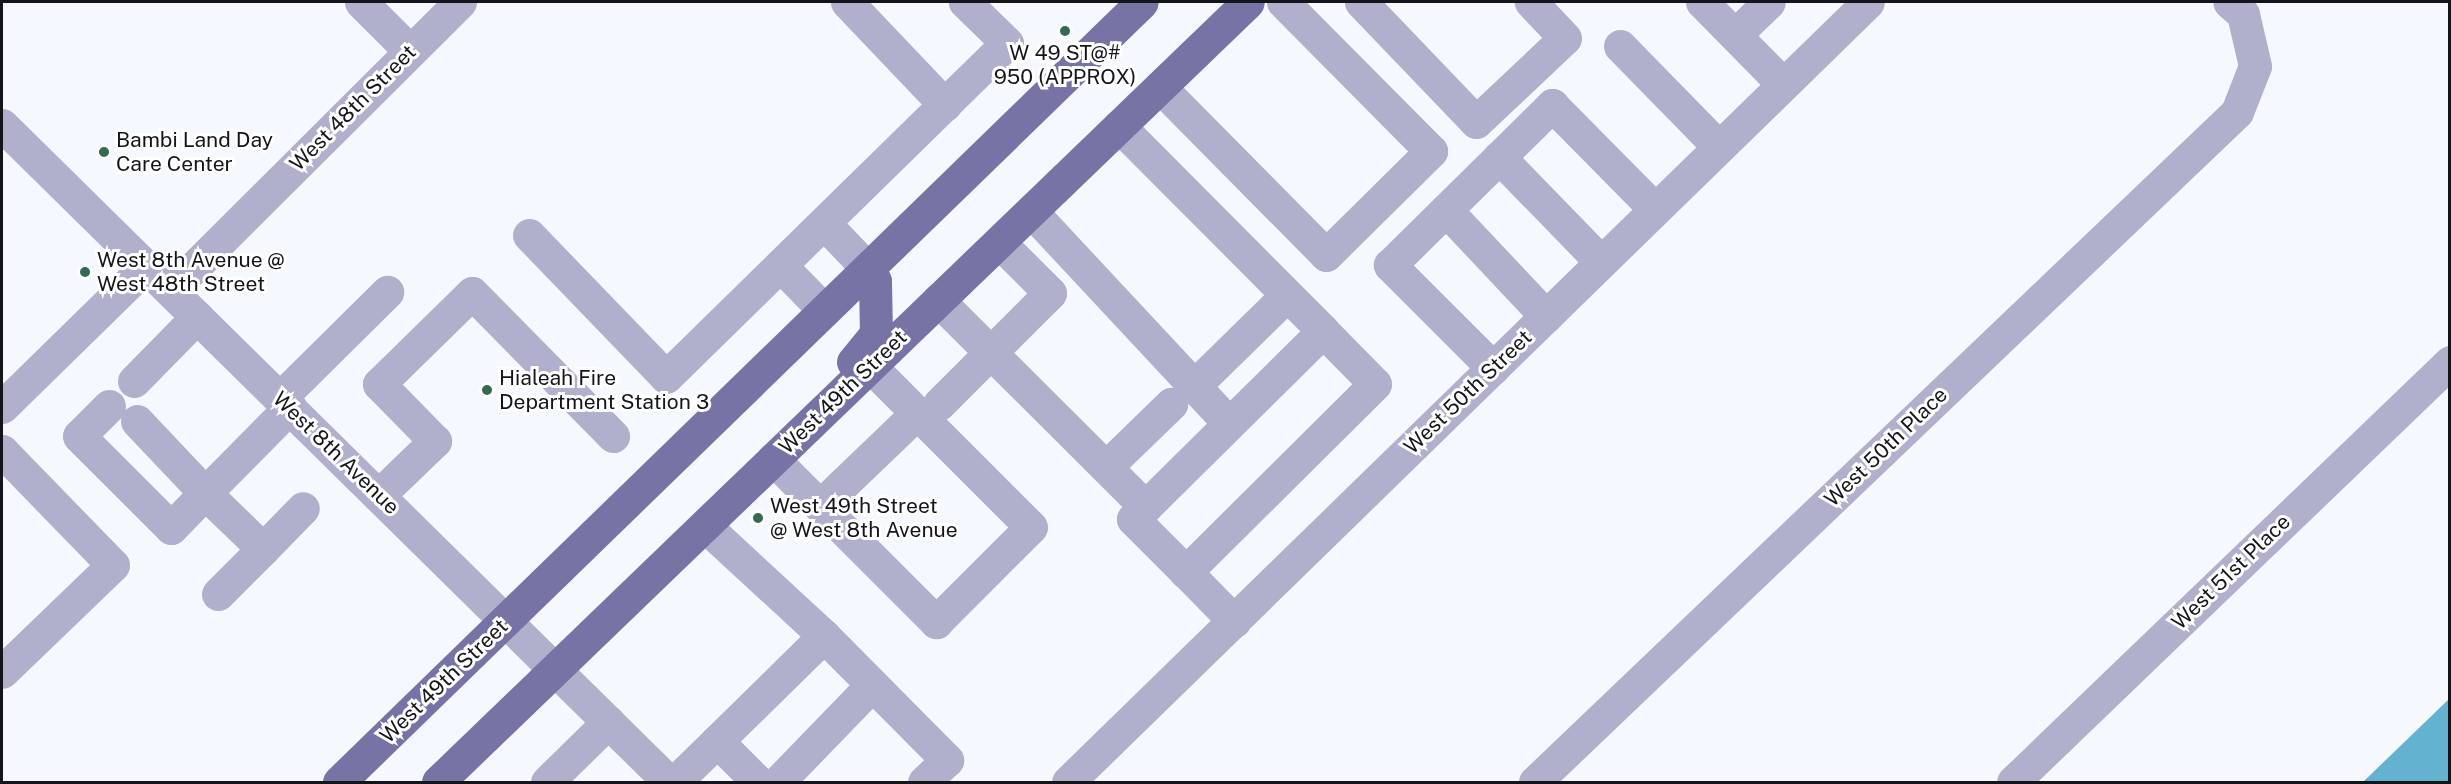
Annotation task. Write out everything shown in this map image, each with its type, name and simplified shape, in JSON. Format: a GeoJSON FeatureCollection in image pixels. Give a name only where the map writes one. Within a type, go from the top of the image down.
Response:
{"type":"FeatureCollection","features":[{"type":"Feature","properties":{"kind":"main road","name":"West 49th Street"},"geometry":{"type":"LineString","coordinates":[[438,783],[1248,2]]}},
{"type":"Feature","properties":{"kind":"main road","name":"West 49th Street"},"geometry":{"type":"LineString","coordinates":[[339,783],[867,269],[1133,5]]}},
{"type":"Feature","properties":{"kind":"main road"},"geometry":{"type":"LineString","coordinates":[[768,464],[793,420],[876,334],[875,281],[867,269]]}},
{"type":"Feature","properties":{"kind":"street"},"geometry":{"type":"LineString","coordinates":[[361,2],[410,51]]}},
{"type":"Feature","properties":{"kind":"street","name":"West 48th Street"},"geometry":{"type":"LineString","coordinates":[[171,290],[460,2]]}},
{"type":"Feature","properties":{"kind":"street"},"geometry":{"type":"LineString","coordinates":[[847,2],[945,105]]}},
{"type":"Feature","properties":{"kind":"street"},"geometry":{"type":"LineString","coordinates":[[529,235],[666,377],[825,224],[1007,43],[965,2]]}},
{"type":"Feature","properties":{"kind":"street"},"geometry":{"type":"LineString","coordinates":[[1160,87],[1326,255],[1431,151],[1283,2]]}},
{"type":"Feature","properties":{"kind":"street"},"geometry":{"type":"LineString","coordinates":[[1361,2],[1476,122],[1565,38],[1531,2]]}},
{"type":"Feature","properties":{"kind":"street"},"geometry":{"type":"LineString","coordinates":[[1702,2],[1783,84]]}},
{"type":"Feature","properties":{"kind":"street"},"geometry":{"type":"LineString","coordinates":[[1735,35],[1769,2]]}},
{"type":"Feature","properties":{"kind":"street","name":"West 50th Street"},"geometry":{"type":"LineString","coordinates":[[1068,783],[1868,2]]}},
{"type":"Feature","properties":{"kind":"street","name":"West 50th Place"},"geometry":{"type":"LineString","coordinates":[[1535,783],[2237,112],[2255,66],[2243,14],[2229,2]]}},
{"type":"Feature","properties":{"kind":"street"},"geometry":{"type":"LineString","coordinates":[[1620,46],[1719,147]]}},
{"type":"Feature","properties":{"kind":"street"},"geometry":{"type":"LineString","coordinates":[[1493,368],[1390,265],[1499,157],[1552,105],[1655,209]]}},
{"type":"Feature","properties":{"kind":"street","name":"West 8th Avenue"},"geometry":{"type":"LineString","coordinates":[[2,124],[669,783]]}},
{"type":"Feature","properties":{"kind":"street"},"geometry":{"type":"LineString","coordinates":[[1119,126],[1375,384],[1186,572]]}},
{"type":"Feature","properties":{"kind":"street"},"geometry":{"type":"LineString","coordinates":[[1499,157],[1601,262]]}},
{"type":"Feature","properties":{"kind":"street"},"geometry":{"type":"LineString","coordinates":[[1446,210],[1546,316]]}},
{"type":"Feature","properties":{"kind":"street"},"geometry":{"type":"LineString","coordinates":[[1031,211],[1182,395],[1229,423]]}},
{"type":"Feature","properties":{"kind":"street"},"geometry":{"type":"LineString","coordinates":[[825,224],[867,269]]}},
{"type":"Feature","properties":{"kind":"street"},"geometry":{"type":"LineString","coordinates":[[820,506],[990,352],[1050,292],[999,242]]}},
{"type":"Feature","properties":{"kind":"street"},"geometry":{"type":"LineString","coordinates":[[2,407],[146,266]]}},
{"type":"Feature","properties":{"kind":"street"},"geometry":{"type":"LineString","coordinates":[[781,266],[824,310]]}},
{"type":"Feature","properties":{"kind":"street"},"geometry":{"type":"LineString","coordinates":[[263,549],[206,493],[123,414],[80,436],[171,528],[206,493],[387,292]]}},
{"type":"Feature","properties":{"kind":"street"},"geometry":{"type":"LineString","coordinates":[[379,495],[435,441],[379,384],[472,293],[613,436]]}},
{"type":"Feature","properties":{"kind":"street"},"geometry":{"type":"LineString","coordinates":[[1106,467],[1287,295]]}},
{"type":"Feature","properties":{"kind":"street"},"geometry":{"type":"LineString","coordinates":[[938,300],[1146,507]]}},
{"type":"Feature","properties":{"kind":"street"},"geometry":{"type":"LineString","coordinates":[[134,381],[197,317]]}},
{"type":"Feature","properties":{"kind":"street"},"geometry":{"type":"LineString","coordinates":[[1234,621],[1133,519],[1323,331]]}},
{"type":"Feature","properties":{"kind":"street","name":"West 51st Place"},"geometry":{"type":"LineString","coordinates":[[2013,783],[2450,362]]}},
{"type":"Feature","properties":{"kind":"street"},"geometry":{"type":"LineString","coordinates":[[768,464],[820,506],[936,622],[1031,527],[928,408],[870,366]]}},
{"type":"Feature","properties":{"kind":"street"},"geometry":{"type":"LineString","coordinates":[[2,451],[113,565],[2,672]]}},
{"type":"Feature","properties":{"kind":"street"},"geometry":{"type":"LineString","coordinates":[[218,594],[303,508]]}},
{"type":"Feature","properties":{"kind":"street"},"geometry":{"type":"LineString","coordinates":[[705,526],[824,636],[946,760],[924,783]]}},
{"type":"Feature","properties":{"kind":"street"},"geometry":{"type":"LineString","coordinates":[[675,783],[824,636]]}},
{"type":"Feature","properties":{"kind":"street"},"geometry":{"type":"LineString","coordinates":[[778,783],[872,684]]}},
{"type":"Feature","properties":{"kind":"street"},"geometry":{"type":"LineString","coordinates":[[547,783],[608,722]]}},
{"type":"Feature","properties":{"kind":"street"},"geometry":{"type":"LineString","coordinates":[[717,741],[758,783]]}},
{"type":"Feature","properties":{"kind":"water"},"geometry":{"type":"Polygon","coordinates":[[[2449,699],[2449,782],[2363,782],[2449,699]]]}},
{"type":"Feature","properties":{"kind":"place","name":"W 49 ST@# 950 (APPROX)"},"geometry":{"type":"Point","coordinates":[1065,31]}},
{"type":"Feature","properties":{"kind":"place","name":"Bambi Land Day Care Center"},"geometry":{"type":"Point","coordinates":[104,152]}},
{"type":"Feature","properties":{"kind":"place","name":"West 8th Avenue @ West 48th Street"},"geometry":{"type":"Point","coordinates":[85,272]}},
{"type":"Feature","properties":{"kind":"place","name":"Hialeah Fire Department Station 3"},"geometry":{"type":"Point","coordinates":[487,390]}},
{"type":"Feature","properties":{"kind":"place","name":"West 49th Street @ West 8th Avenue"},"geometry":{"type":"Point","coordinates":[758,518]}}]}
